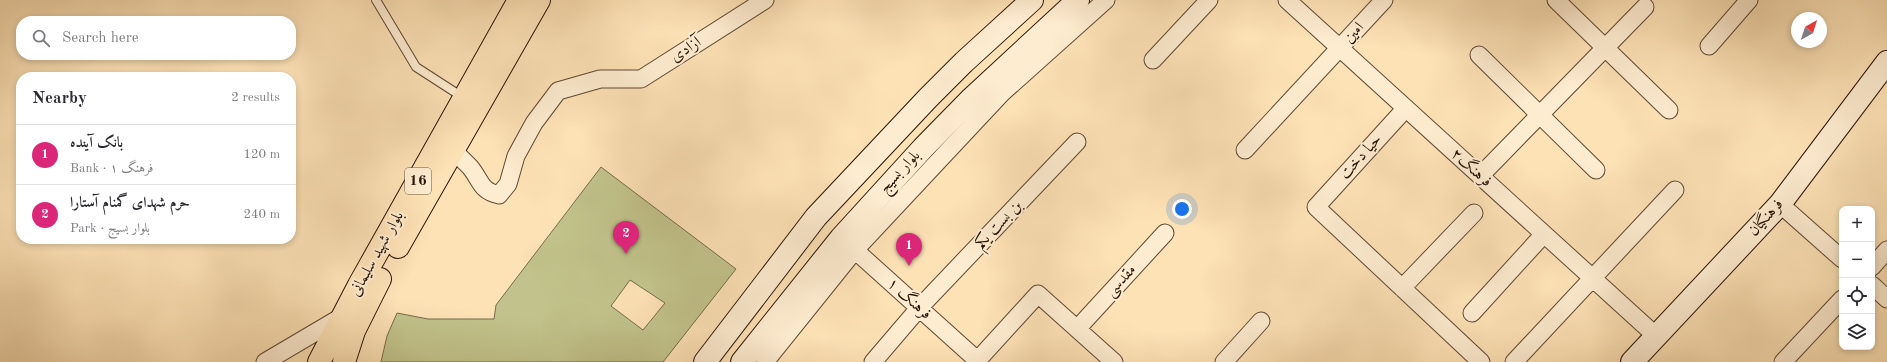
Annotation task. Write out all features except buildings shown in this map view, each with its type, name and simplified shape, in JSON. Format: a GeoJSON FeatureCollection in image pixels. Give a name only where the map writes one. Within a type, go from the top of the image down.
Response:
{"type":"FeatureCollection","features":[{"type":"Feature","properties":{"kind":"highway","name":"بلوار شهید سلیمانی"},"geometry":{"type":"LineString","coordinates":[[319,362],[343,316],[519,0]]}},
{"type":"Feature","properties":{"kind":"highway","name":"بلوار شهید سلیمانی"},"geometry":{"type":"LineString","coordinates":[[344,362],[354,330],[374,288],[454,151],[539,0]]}},
{"type":"Feature","properties":{"kind":"main road","name":"بلوار بسیج"},"geometry":{"type":"LineString","coordinates":[[705,362],[816,217],[928,98],[964,62],[1032,0]]}},
{"type":"Feature","properties":{"kind":"main road","name":"بلوار بسیج"},"geometry":{"type":"LineString","coordinates":[[742,362],[848,244],[923,148],[972,98],[1078,0]]}},
{"type":"Feature","properties":{"kind":"main road","name":"فرهنگیان"},"geometry":{"type":"LineString","coordinates":[[1632,362],[1655,335],[1780,204],[1887,62]]}},
{"type":"Feature","properties":{"kind":"main road"},"geometry":{"type":"LineString","coordinates":[[816,217],[848,244]]}},
{"type":"Feature","properties":{"kind":"street","name":"آزادی"},"geometry":{"type":"LineString","coordinates":[[454,151],[471,168],[489,193],[499,195],[508,184],[516,156],[534,123],[558,91],[600,79],[641,79],[765,0]]}},
{"type":"Feature","properties":{"kind":"street"},"geometry":{"type":"LineString","coordinates":[[765,362],[848,244],[1002,93],[1106,0]]}},
{"type":"Feature","properties":{"kind":"street"},"geometry":{"type":"LineString","coordinates":[[1154,60],[1209,0]]}},
{"type":"Feature","properties":{"kind":"street","name":"فرهنگ۲"},"geometry":{"type":"LineString","coordinates":[[1287,0],[1655,335]]}},
{"type":"Feature","properties":{"kind":"street","name":"امین"},"geometry":{"type":"LineString","coordinates":[[1245,150],[1384,0]]}},
{"type":"Feature","properties":{"kind":"street"},"geometry":{"type":"LineString","coordinates":[[1556,0],[1669,110]]}},
{"type":"Feature","properties":{"kind":"street"},"geometry":{"type":"LineString","coordinates":[[1709,46],[1749,0]]}},
{"type":"Feature","properties":{"kind":"street"},"geometry":{"type":"LineString","coordinates":[[1480,176],[1645,7]]}},
{"type":"Feature","properties":{"kind":"street"},"geometry":{"type":"LineString","coordinates":[[1478,55],[1596,170]]}},
{"type":"Feature","properties":{"kind":"street","name":"حیا دخت"},"geometry":{"type":"LineString","coordinates":[[1402,288],[1316,207],[1406,108]]}},
{"type":"Feature","properties":{"kind":"street","name":"بن بست یکم"},"geometry":{"type":"LineString","coordinates":[[873,362],[920,307],[1077,142]]}},
{"type":"Feature","properties":{"kind":"street"},"geometry":{"type":"LineString","coordinates":[[1514,362],[1675,190]]}},
{"type":"Feature","properties":{"kind":"street"},"geometry":{"type":"LineString","coordinates":[[1780,204],[1839,256]]}},
{"type":"Feature","properties":{"kind":"street"},"geometry":{"type":"LineString","coordinates":[[1474,213],[1402,288],[1481,362]]}},
{"type":"Feature","properties":{"kind":"street","name":"مقدسی"},"geometry":{"type":"LineString","coordinates":[[1077,329],[1164,233]]}},
{"type":"Feature","properties":{"kind":"street"},"geometry":{"type":"LineString","coordinates":[[1472,313],[1544,234]]}},
{"type":"Feature","properties":{"kind":"street","name":"فرهنگ ۱"},"geometry":{"type":"LineString","coordinates":[[848,244],[920,307],[977,361]]}},
{"type":"Feature","properties":{"kind":"street"},"geometry":{"type":"LineString","coordinates":[[1875,264],[1887,250]]}},
{"type":"Feature","properties":{"kind":"street"},"geometry":{"type":"LineString","coordinates":[[1875,289],[1887,299]]}},
{"type":"Feature","properties":{"kind":"street"},"geometry":{"type":"LineString","coordinates":[[977,361],[1038,294],[1114,362]]}},
{"type":"Feature","properties":{"kind":"street"},"geometry":{"type":"LineString","coordinates":[[1782,362],[1839,302]]}},
{"type":"Feature","properties":{"kind":"street"},"geometry":{"type":"LineString","coordinates":[[266,362],[343,316]]}},
{"type":"Feature","properties":{"kind":"street"},"geometry":{"type":"LineString","coordinates":[[1224,362],[1261,321]]}},
{"type":"Feature","properties":{"kind":"lane"},"geometry":{"type":"LineString","coordinates":[[376,0],[416,67],[465,98]]}},
{"type":"Feature","properties":{"kind":"green space"},"geometry":{"type":"Polygon","coordinates":[[[601,167],[736,269],[663,362],[381,362],[387,336],[397,313],[428,319],[494,319],[496,305],[601,167]],[[630,280],[611,306],[643,330],[665,303],[630,280]]]}},
{"type":"Feature","properties":{"kind":"place","name":"حرم شهدای گمنام آستارا"},"geometry":{"type":"Point","coordinates":[626,254]}},
{"type":"Feature","properties":{"kind":"place","name":"بانک آینده"},"geometry":{"type":"Point","coordinates":[909,266]}}]}
